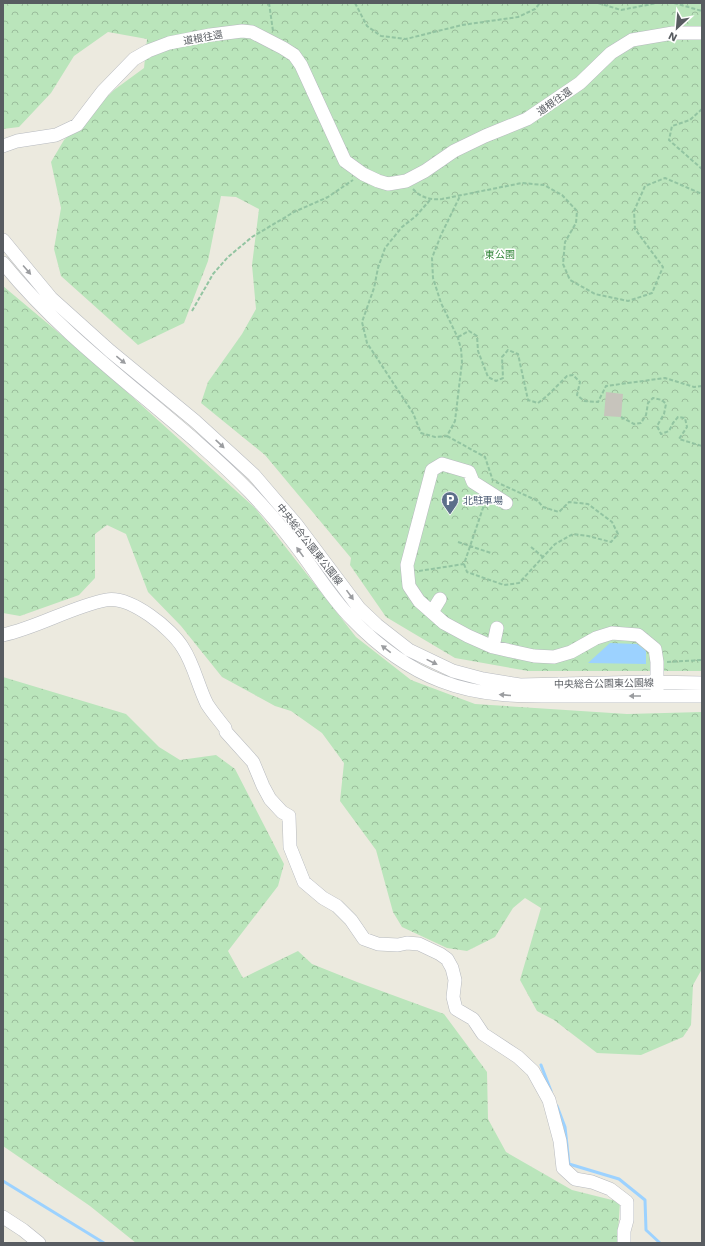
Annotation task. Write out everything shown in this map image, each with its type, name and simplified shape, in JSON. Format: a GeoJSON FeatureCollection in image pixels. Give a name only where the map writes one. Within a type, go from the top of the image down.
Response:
{"type":"FeatureCollection","features":[{"type":"Feature","properties":{"kind":"street","name":"道根往還"},"geometry":{"type":"LineString","coordinates":[[3,146],[56,135],[77,125],[103,91],[134,59],[148,51],[183,40],[242,31],[252,32],[294,56],[301,65],[345,161],[363,174],[378,182],[388,184],[406,181],[425,171],[454,150],[527,119],[580,83],[611,53],[632,40],[673,33],[702,33]]}},
{"type":"Feature","properties":{"kind":"street","name":"中央総合公園東公園線"},"geometry":{"type":"LineString","coordinates":[[3,240],[51,298],[110,351],[195,420],[254,475],[296,524],[359,608],[376,625],[409,650],[453,672],[520,685],[696,682]]}},
{"type":"Feature","properties":{"kind":"street"},"geometry":{"type":"LineString","coordinates":[[3,263],[14,277],[56,321],[208,452],[251,493],[293,542],[315,573],[351,618],[384,648],[415,670],[442,682],[471,690],[506,696],[702,696]]}},
{"type":"Feature","properties":{"kind":"street"},"geometry":{"type":"LineString","coordinates":[[506,503],[491,486],[469,483],[470,472],[442,464],[432,470],[407,566],[409,586],[419,601],[444,622],[462,632],[493,646],[534,656],[554,657],[571,652],[596,638],[612,633],[638,635],[655,649],[658,662],[657,696]]}},
{"type":"Feature","properties":{"kind":"street"},"geometry":{"type":"LineString","coordinates":[[3,635],[22,631],[79,608],[108,599],[118,599],[142,610],[172,632],[184,648],[207,704],[225,728],[226,732],[253,762],[270,799],[282,812],[289,816],[290,847],[304,882],[323,898],[337,906],[351,920],[364,939],[378,944],[419,944],[447,959],[452,968],[455,980],[453,997],[456,1009],[473,1019],[483,1034],[518,1057],[533,1071],[549,1100],[560,1140],[563,1168],[575,1179],[592,1182],[610,1189],[627,1202],[627,1220],[624,1231],[624,1243]]}},
{"type":"Feature","properties":{"kind":"street"},"geometry":{"type":"LineString","coordinates":[[432,612],[440,599]]}},
{"type":"Feature","properties":{"kind":"street"},"geometry":{"type":"LineString","coordinates":[[493,646],[497,628]]}},
{"type":"Feature","properties":{"kind":"street"},"geometry":{"type":"LineString","coordinates":[[3,1217],[39,1243]]}},
{"type":"Feature","properties":{"kind":"path"},"geometry":{"type":"LineString","coordinates":[[269,3],[275,44]]}},
{"type":"Feature","properties":{"kind":"path"},"geometry":{"type":"LineString","coordinates":[[355,3],[368,26],[381,36],[406,39],[462,25],[518,17],[535,9],[540,3]]}},
{"type":"Feature","properties":{"kind":"path"},"geometry":{"type":"LineString","coordinates":[[598,3],[621,10],[657,3]]}},
{"type":"Feature","properties":{"kind":"path"},"geometry":{"type":"LineString","coordinates":[[674,3],[702,11]]}},
{"type":"Feature","properties":{"kind":"path"},"geometry":{"type":"LineString","coordinates":[[702,110],[690,120],[672,126],[669,140],[702,169]]}},
{"type":"Feature","properties":{"kind":"path"},"geometry":{"type":"LineString","coordinates":[[192,311],[213,274],[228,257],[252,237],[294,212],[328,197],[363,174]]}},
{"type":"Feature","properties":{"kind":"path"},"geometry":{"type":"LineString","coordinates":[[406,181],[416,193],[430,200],[460,196],[522,183],[544,185],[562,195],[577,211],[576,223],[565,242],[563,264],[570,280],[595,294],[628,301],[652,293],[662,267],[635,229],[634,211],[645,186],[665,178],[702,194]]}},
{"type":"Feature","properties":{"kind":"path"},"geometry":{"type":"LineString","coordinates":[[447,436],[455,421],[462,362],[458,338],[439,297],[434,278],[432,258],[441,235],[460,196]]}},
{"type":"Feature","properties":{"kind":"path"},"geometry":{"type":"LineString","coordinates":[[430,200],[416,216],[402,227],[385,248],[378,268],[374,288],[362,322],[367,343],[413,413],[421,433],[435,437],[447,436],[485,457],[491,486],[464,564],[467,572],[504,584],[519,582],[555,544],[573,534],[611,542],[618,534],[612,522],[588,504],[569,502],[559,512],[543,507],[538,501],[491,486]]}},
{"type":"Feature","properties":{"kind":"path"},"geometry":{"type":"LineString","coordinates":[[458,338],[469,331],[477,336],[478,351],[488,377],[496,381],[503,378],[502,357],[508,350],[518,354],[528,400],[538,402],[548,395],[566,376],[573,375],[580,382],[577,396],[584,401],[598,402],[606,386],[665,378],[694,387],[702,386]]}},
{"type":"Feature","properties":{"kind":"path"},"geometry":{"type":"LineString","coordinates":[[621,417],[634,424],[641,423],[646,415],[648,403],[654,398],[662,400],[666,404],[664,414],[656,426],[661,434],[669,431],[678,417],[685,418],[687,426],[679,439],[702,446]]}},
{"type":"Feature","properties":{"kind":"path"},"geometry":{"type":"LineString","coordinates":[[458,542],[491,554]]}},
{"type":"Feature","properties":{"kind":"path"},"geometry":{"type":"LineString","coordinates":[[531,547],[543,558]]}},
{"type":"Feature","properties":{"kind":"path"},"geometry":{"type":"LineString","coordinates":[[408,573],[464,564]]}},
{"type":"Feature","properties":{"kind":"path"},"geometry":{"type":"LineString","coordinates":[[658,662],[702,660]]}},
{"type":"Feature","properties":{"kind":"green space","name":"東公園"},"geometry":{"type":"Polygon","coordinates":[[[3,3],[702,3],[702,671],[528,671],[455,658],[386,617],[350,565],[351,558],[265,455],[201,403],[208,382],[242,334],[256,309],[252,265],[259,209],[236,197],[221,196],[208,261],[184,323],[138,345],[61,276],[54,249],[61,208],[51,162],[64,140],[114,90],[144,68],[147,39],[108,32],[74,56],[51,93],[19,127],[3,129],[3,3]]]}},
{"type":"Feature","properties":{"kind":"green space"},"geometry":{"type":"Polygon","coordinates":[[[3,286],[96,364],[255,508],[356,637],[411,680],[475,704],[627,714],[702,712],[702,969],[693,985],[691,1025],[683,1037],[641,1055],[597,1053],[554,1020],[537,1011],[520,980],[541,908],[525,898],[513,908],[495,937],[467,951],[447,948],[402,927],[393,912],[376,850],[340,801],[344,763],[322,733],[291,711],[275,706],[222,677],[181,626],[148,592],[126,534],[107,525],[95,534],[95,578],[79,595],[20,616],[3,613],[3,286]]]}},
{"type":"Feature","properties":{"kind":"green space"},"geometry":{"type":"Polygon","coordinates":[[[3,677],[126,714],[159,747],[180,760],[216,755],[235,769],[284,864],[278,886],[228,951],[243,978],[298,951],[312,964],[444,1014],[487,1072],[488,1119],[506,1152],[572,1190],[620,1202],[618,1232],[624,1243],[136,1243],[90,1206],[3,1146],[3,677]]]}},
{"type":"Feature","properties":{"kind":"water"},"geometry":{"type":"Polygon","coordinates":[[[610,643],[637,644],[646,651],[646,664],[588,663],[610,643]]]}},
{"type":"Feature","properties":{"kind":"building"},"geometry":{"type":"Polygon","coordinates":[[[606,392],[623,394],[621,417],[604,416],[606,392]]]}},
{"type":"Feature","properties":{"kind":"waterway"},"geometry":{"type":"LineString","coordinates":[[541,1065],[551,1091]]}},
{"type":"Feature","properties":{"kind":"waterway"},"geometry":{"type":"LineString","coordinates":[[557,1106],[565,1127],[569,1164],[619,1179],[645,1200],[646,1230],[660,1243]]}},
{"type":"Feature","properties":{"kind":"waterway"},"geometry":{"type":"LineString","coordinates":[[3,1181],[104,1243]]}},
{"type":"Feature","properties":{"kind":"place","name":"北駐車場"},"geometry":{"type":"Point","coordinates":[450,515]}}]}
